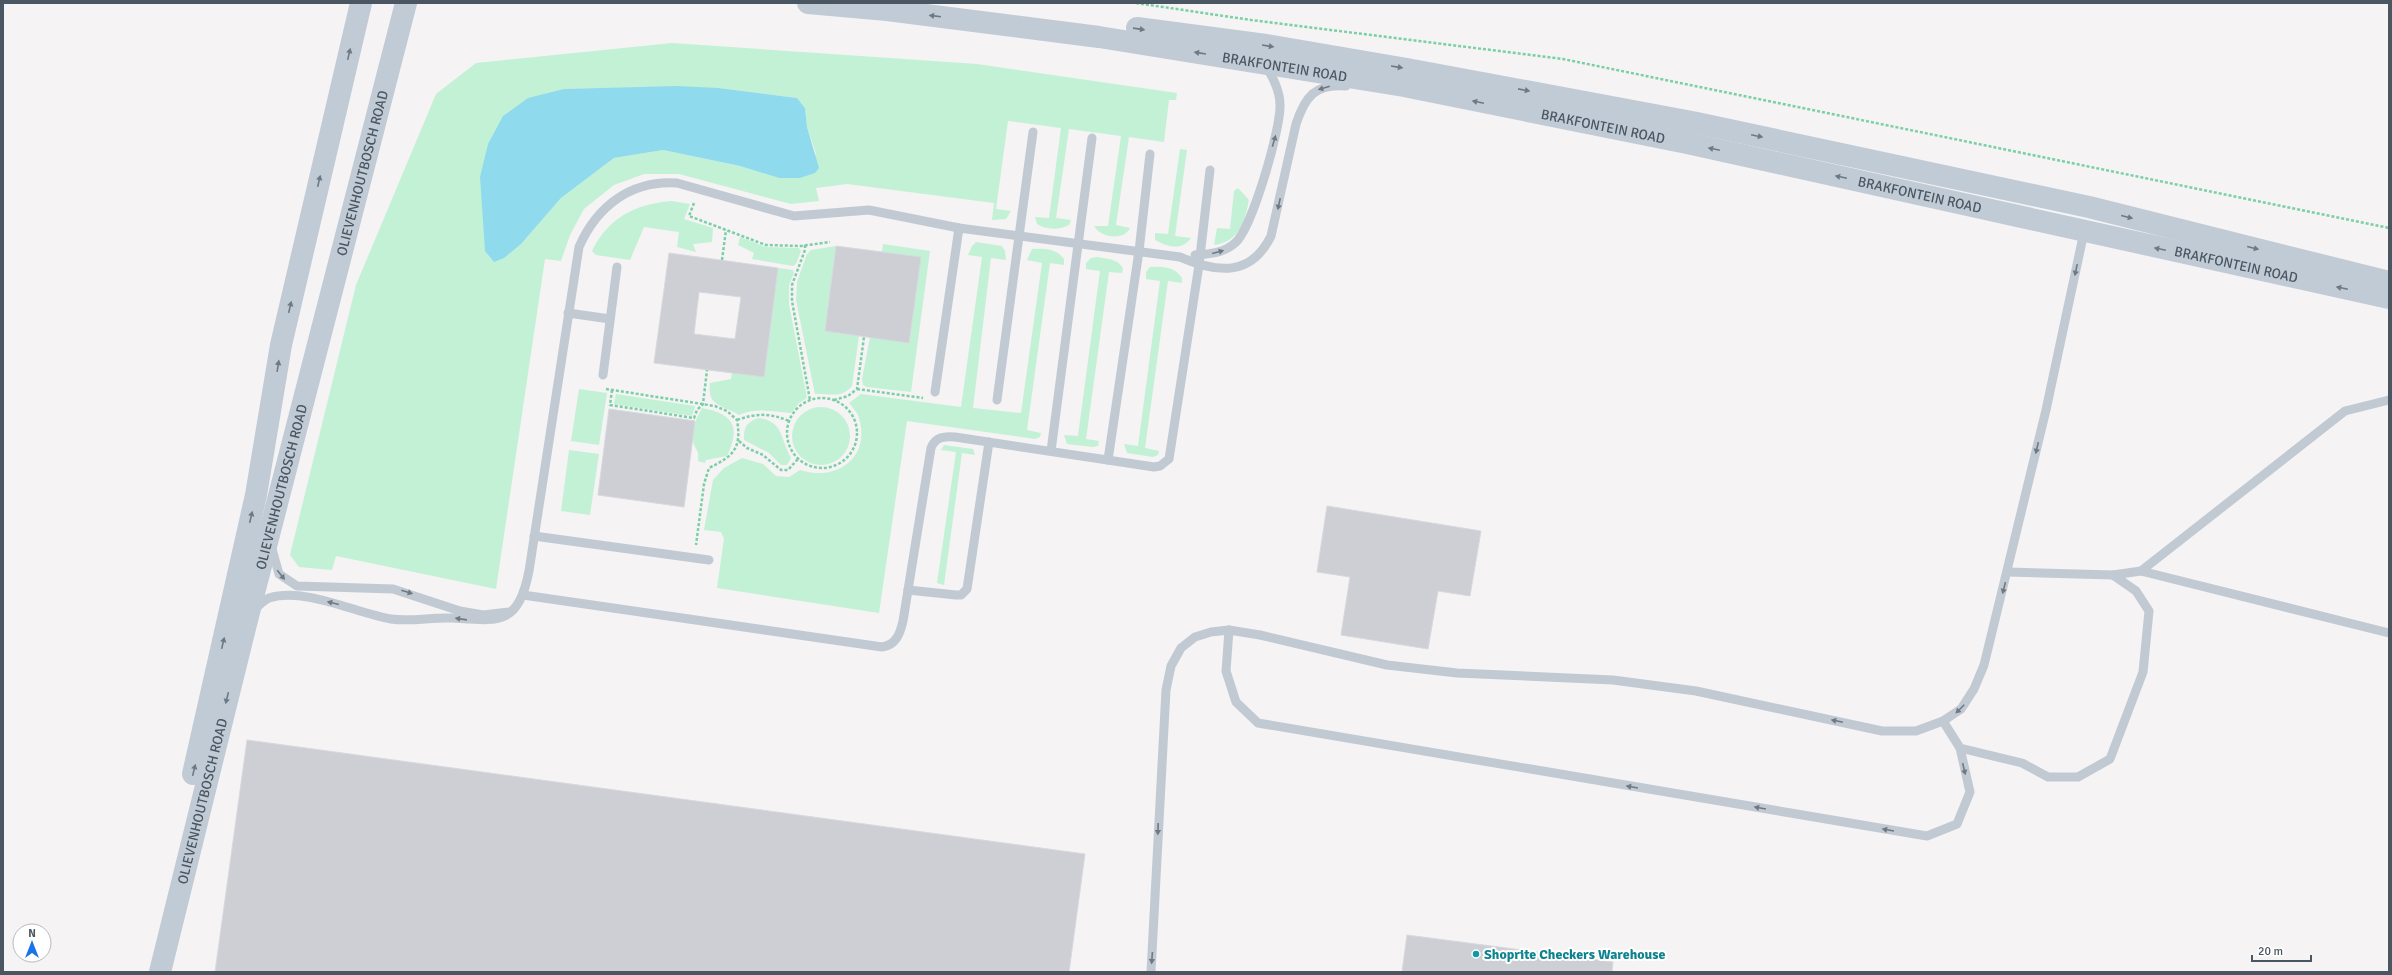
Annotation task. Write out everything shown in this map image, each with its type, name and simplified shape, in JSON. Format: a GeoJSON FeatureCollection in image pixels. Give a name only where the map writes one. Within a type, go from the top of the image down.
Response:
{"type":"FeatureCollection","features":[{"type":"Feature","properties":{"kind":"street","name":"OLIEVENHOUTBOSCH ROAD"},"geometry":{"type":"LineString","coordinates":[[148,972],[256,494],[281,345],[361,3]]}},
{"type":"Feature","properties":{"kind":"street","name":"OLIEVENHOUTBOSCH ROAD"},"geometry":{"type":"LineString","coordinates":[[160,972],[271,524],[406,3]]}},
{"type":"Feature","properties":{"kind":"street","name":"BRAKFONTEIN ROAD"},"geometry":{"type":"LineString","coordinates":[[808,3],[886,10],[1099,37],[1264,62],[1404,86],[1687,143],[2084,232],[2389,298]]}},
{"type":"Feature","properties":{"kind":"street","name":"BRAKFONTEIN ROAD"},"geometry":{"type":"LineString","coordinates":[[943,3],[1005,13],[1266,45],[1407,69],[1692,122],[2089,207],[2389,282]]}},
{"type":"Feature","properties":{"kind":"street"},"geometry":{"type":"LineString","coordinates":[[1882,162],[1886,170],[1895,178],[2068,217],[2075,220],[2084,232]]}},
{"type":"Feature","properties":{"kind":"lane"},"geometry":{"type":"LineString","coordinates":[[247,620],[262,602],[268,598],[281,596],[325,601],[378,616],[402,620],[453,618],[492,621],[505,617],[511,611],[523,595],[534,536],[577,254],[587,230],[613,200],[630,190],[647,184],[667,182],[690,186],[794,216],[869,210],[959,228],[1180,257],[1218,253],[1237,242],[1248,224],[1280,115],[1279,92],[1264,62]]}},
{"type":"Feature","properties":{"kind":"lane"},"geometry":{"type":"LineString","coordinates":[[1180,257],[1199,265],[1227,269],[1242,266],[1251,262],[1266,247],[1276,219],[1296,124],[1308,96],[1326,87],[1340,86],[1373,89],[1404,86]]}},
{"type":"Feature","properties":{"kind":"lane"},"geometry":{"type":"LineString","coordinates":[[997,400],[1033,132]]}},
{"type":"Feature","properties":{"kind":"lane"},"geometry":{"type":"LineString","coordinates":[[1051,451],[1092,138]]}},
{"type":"Feature","properties":{"kind":"lane"},"geometry":{"type":"LineString","coordinates":[[1108,460],[1139,251],[1150,154]]}},
{"type":"Feature","properties":{"kind":"lane"},"geometry":{"type":"LineString","coordinates":[[523,595],[882,647],[889,646],[897,638],[903,621],[932,444],[936,439],[946,436],[1154,467],[1160,466],[1169,459],[1199,265],[1210,170]]}},
{"type":"Feature","properties":{"kind":"lane"},"geometry":{"type":"LineString","coordinates":[[935,392],[959,228]]}},
{"type":"Feature","properties":{"kind":"lane"},"geometry":{"type":"LineString","coordinates":[[1151,972],[1166,697],[1170,674],[1181,648],[1190,641],[1211,632],[1229,630],[1260,635],[1387,665],[1457,673],[1613,680],[1696,691],[1882,731],[1916,731],[1943,722],[1961,709],[1974,689],[1984,665],[2008,572],[2084,232]]}},
{"type":"Feature","properties":{"kind":"lane"},"geometry":{"type":"LineString","coordinates":[[603,375],[617,267]]}},
{"type":"Feature","properties":{"kind":"lane"},"geometry":{"type":"LineString","coordinates":[[568,313],[610,319]]}},
{"type":"Feature","properties":{"kind":"lane"},"geometry":{"type":"LineString","coordinates":[[2141,572],[2345,411],[2389,400]]}},
{"type":"Feature","properties":{"kind":"lane"},"geometry":{"type":"LineString","coordinates":[[908,590],[956,595],[961,594],[967,589],[989,442]]}},
{"type":"Feature","properties":{"kind":"lane"},"geometry":{"type":"LineString","coordinates":[[271,524],[273,553],[279,574],[297,586],[393,589],[460,611],[483,615],[511,611]]}},
{"type":"Feature","properties":{"kind":"lane"},"geometry":{"type":"LineString","coordinates":[[534,536],[710,560]]}},
{"type":"Feature","properties":{"kind":"lane"},"geometry":{"type":"LineString","coordinates":[[2008,572],[2113,575],[2141,572],[2389,633]]}},
{"type":"Feature","properties":{"kind":"lane"},"geometry":{"type":"LineString","coordinates":[[1960,748],[2022,763],[2048,777],[2078,777],[2110,759],[2143,672],[2149,611],[2136,591],[2113,575]]}},
{"type":"Feature","properties":{"kind":"lane"},"geometry":{"type":"LineString","coordinates":[[1229,630],[1226,671],[1236,702],[1258,723],[1927,836],[1957,824],[1970,792],[1960,748],[1943,722]]}},
{"type":"Feature","properties":{"kind":"path"},"geometry":{"type":"LineString","coordinates":[[1136,3],[1251,20],[1563,58],[2389,228]]}},
{"type":"Feature","properties":{"kind":"path"},"geometry":{"type":"LineString","coordinates":[[688,201],[694,202],[689,216],[766,245],[805,245],[830,242]]}},
{"type":"Feature","properties":{"kind":"path"},"geometry":{"type":"LineString","coordinates":[[722,260],[726,230]]}},
{"type":"Feature","properties":{"kind":"path"},"geometry":{"type":"LineString","coordinates":[[805,245],[805,250],[792,285],[792,301],[810,400]]}},
{"type":"Feature","properties":{"kind":"path"},"geometry":{"type":"LineString","coordinates":[[834,400],[848,396],[857,389],[864,337]]}},
{"type":"Feature","properties":{"kind":"path"},"geometry":{"type":"LineString","coordinates":[[612,390],[610,405],[694,418],[697,410],[703,404],[707,370]]}},
{"type":"Feature","properties":{"kind":"path"},"geometry":{"type":"LineString","coordinates":[[603,375],[601,388],[703,404],[727,411],[737,420],[739,441],[726,460],[709,468],[704,484],[694,558]]}},
{"type":"Feature","properties":{"kind":"path"},"geometry":{"type":"LineString","coordinates":[[857,389],[934,399],[935,392]]}},
{"type":"Feature","properties":{"kind":"path"},"geometry":{"type":"LineString","coordinates":[[822,398],[834,400],[844,406],[852,415],[856,426],[857,438],[853,450],[841,462],[824,469],[812,467],[798,459],[789,446],[787,435],[789,421],[800,406],[810,400],[822,398]]}},
{"type":"Feature","properties":{"kind":"path"},"geometry":{"type":"LineString","coordinates":[[737,420],[753,415],[770,415],[789,421]]}},
{"type":"Feature","properties":{"kind":"path"},"geometry":{"type":"LineString","coordinates":[[739,441],[747,448],[763,455],[781,470],[788,470],[798,459]]}},
{"type":"Feature","properties":{"kind":"green space"},"geometry":{"type":"Polygon","coordinates":[[[672,43],[977,64],[1177,93],[1176,100],[1169,100],[1164,142],[1129,137],[1116,225],[1130,228],[1123,235],[1118,236],[1102,233],[1094,226],[1108,226],[1121,136],[1069,129],[1056,218],[1071,220],[1069,225],[1065,227],[1049,228],[1037,224],[1035,217],[1049,218],[1061,128],[1008,121],[996,209],[1011,211],[1006,219],[992,220],[994,203],[847,184],[816,188],[819,201],[791,204],[679,174],[644,174],[614,185],[584,209],[570,235],[561,261],[545,259],[496,589],[336,556],[332,570],[299,567],[290,555],[356,285],[436,94],[476,63],[672,43]],[[719,88],[564,89],[522,243],[561,198],[614,158],[663,150],[740,166],[779,178],[816,154],[807,127],[805,108],[797,98],[719,88]]]}},
{"type":"Feature","properties":{"kind":"green space"},"geometry":{"type":"Polygon","coordinates":[[[1180,149],[1187,150],[1175,236],[1191,238],[1183,245],[1170,246],[1155,240],[1155,233],[1168,234],[1180,149]]]}},
{"type":"Feature","properties":{"kind":"green space"},"geometry":{"type":"Polygon","coordinates":[[[1238,188],[1249,200],[1243,223],[1235,235],[1229,240],[1214,245],[1217,228],[1230,229],[1234,191],[1238,188]]]}},
{"type":"Feature","properties":{"kind":"green space"},"geometry":{"type":"Polygon","coordinates":[[[671,201],[690,204],[684,219],[713,228],[712,242],[693,244],[696,252],[677,247],[679,232],[644,227],[630,260],[596,255],[592,251],[606,230],[624,215],[634,209],[646,205],[671,201]]]}},
{"type":"Feature","properties":{"kind":"green space"},"geometry":{"type":"Polygon","coordinates":[[[740,237],[766,247],[799,248],[801,251],[796,264],[793,266],[752,259],[754,253],[738,245],[740,237]]]}},
{"type":"Feature","properties":{"kind":"green space"},"geometry":{"type":"Polygon","coordinates":[[[976,242],[1002,246],[1005,251],[1006,260],[991,258],[973,408],[1021,413],[1042,263],[1027,260],[1032,249],[1046,249],[1054,251],[1064,259],[1064,265],[1050,263],[1027,430],[1041,433],[1040,437],[1035,439],[907,421],[879,613],[717,588],[724,539],[721,532],[704,530],[713,480],[724,468],[742,458],[763,464],[776,476],[789,477],[800,470],[813,473],[826,473],[848,464],[860,445],[861,432],[859,418],[849,403],[861,394],[961,407],[982,257],[968,255],[972,246],[976,242]]]}},
{"type":"Feature","properties":{"kind":"green space"},"geometry":{"type":"Polygon","coordinates":[[[883,244],[930,251],[911,392],[867,387],[863,385],[862,379],[870,337],[909,342],[921,257],[882,252],[883,244]]]}},
{"type":"Feature","properties":{"kind":"green space"},"geometry":{"type":"Polygon","coordinates":[[[836,246],[825,331],[859,336],[852,386],[844,393],[815,394],[796,300],[797,282],[807,254],[811,250],[836,246]]]}},
{"type":"Feature","properties":{"kind":"green space"},"geometry":{"type":"Polygon","coordinates":[[[1097,257],[1118,262],[1123,268],[1122,273],[1109,272],[1086,439],[1099,441],[1098,446],[1093,447],[1067,444],[1064,435],[1078,436],[1100,271],[1086,269],[1086,263],[1091,258],[1097,257]]]}},
{"type":"Feature","properties":{"kind":"green space"},"geometry":{"type":"Polygon","coordinates":[[[1150,267],[1172,269],[1182,278],[1182,283],[1168,281],[1145,448],[1159,451],[1158,455],[1153,457],[1127,453],[1124,444],[1138,446],[1160,281],[1146,279],[1146,272],[1150,267]]]}},
{"type":"Feature","properties":{"kind":"green space"},"geometry":{"type":"Polygon","coordinates":[[[778,268],[793,270],[794,273],[789,285],[789,304],[807,398],[799,403],[791,413],[752,411],[739,415],[713,401],[710,391],[710,383],[731,379],[732,373],[764,377],[778,268]]]}},
{"type":"Feature","properties":{"kind":"green space"},"geometry":{"type":"Polygon","coordinates":[[[579,389],[607,393],[599,445],[571,441],[579,389]]]}},
{"type":"Feature","properties":{"kind":"green space"},"geometry":{"type":"Polygon","coordinates":[[[616,394],[695,407],[692,416],[614,404],[616,394]]]}},
{"type":"Feature","properties":{"kind":"green space"},"geometry":{"type":"Polygon","coordinates":[[[815,407],[827,407],[837,411],[846,420],[850,430],[850,442],[842,457],[827,465],[815,465],[805,461],[796,452],[792,442],[792,430],[796,420],[805,411],[815,407]]]}},
{"type":"Feature","properties":{"kind":"green space"},"geometry":{"type":"Polygon","coordinates":[[[702,408],[721,414],[728,418],[732,423],[734,430],[734,437],[727,456],[706,460],[705,463],[698,461],[698,452],[693,436],[695,423],[702,408]]]}},
{"type":"Feature","properties":{"kind":"green space"},"geometry":{"type":"Polygon","coordinates":[[[758,418],[773,423],[777,427],[791,458],[787,465],[781,465],[769,453],[744,440],[746,426],[758,418]]]}},
{"type":"Feature","properties":{"kind":"green space"},"geometry":{"type":"Polygon","coordinates":[[[944,445],[973,449],[975,455],[962,453],[944,585],[937,583],[956,452],[941,450],[944,445]]]}},
{"type":"Feature","properties":{"kind":"green space"},"geometry":{"type":"Polygon","coordinates":[[[569,450],[599,454],[590,515],[561,511],[569,450]]]}},
{"type":"Feature","properties":{"kind":"water"},"geometry":{"type":"Polygon","coordinates":[[[676,86],[719,88],[797,98],[805,108],[807,127],[819,168],[815,173],[800,178],[779,178],[740,166],[663,150],[614,158],[561,198],[522,243],[504,258],[494,262],[485,251],[480,177],[488,144],[503,116],[528,98],[564,89],[676,86]]]}},
{"type":"Feature","properties":{"kind":"building"},"geometry":{"type":"Polygon","coordinates":[[[836,246],[921,257],[909,343],[825,331],[836,246]]]}},
{"type":"Feature","properties":{"kind":"building"},"geometry":{"type":"Polygon","coordinates":[[[669,253],[778,268],[764,377],[654,363],[669,253]],[[699,292],[694,334],[735,339],[741,297],[699,292]]]}},
{"type":"Feature","properties":{"kind":"building"},"geometry":{"type":"Polygon","coordinates":[[[609,409],[695,421],[684,507],[598,495],[609,409]]]}},
{"type":"Feature","properties":{"kind":"building"},"geometry":{"type":"Polygon","coordinates":[[[1327,506],[1481,531],[1470,596],[1438,591],[1428,649],[1341,635],[1350,577],[1317,572],[1327,506]]]}},
{"type":"Feature","properties":{"kind":"building"},"geometry":{"type":"Polygon","coordinates":[[[247,740],[1085,854],[1069,972],[215,972],[247,740]]]}},
{"type":"Feature","properties":{"kind":"building","name":"Shoprite Checkers Warehouse"},"geometry":{"type":"Polygon","coordinates":[[[1407,935],[1613,962],[1612,972],[1402,972],[1407,935]]]}},
{"type":"Feature","properties":{"kind":"place","name":"Shoprite Checkers Warehouse"},"geometry":{"type":"Point","coordinates":[1476,954]}}]}
